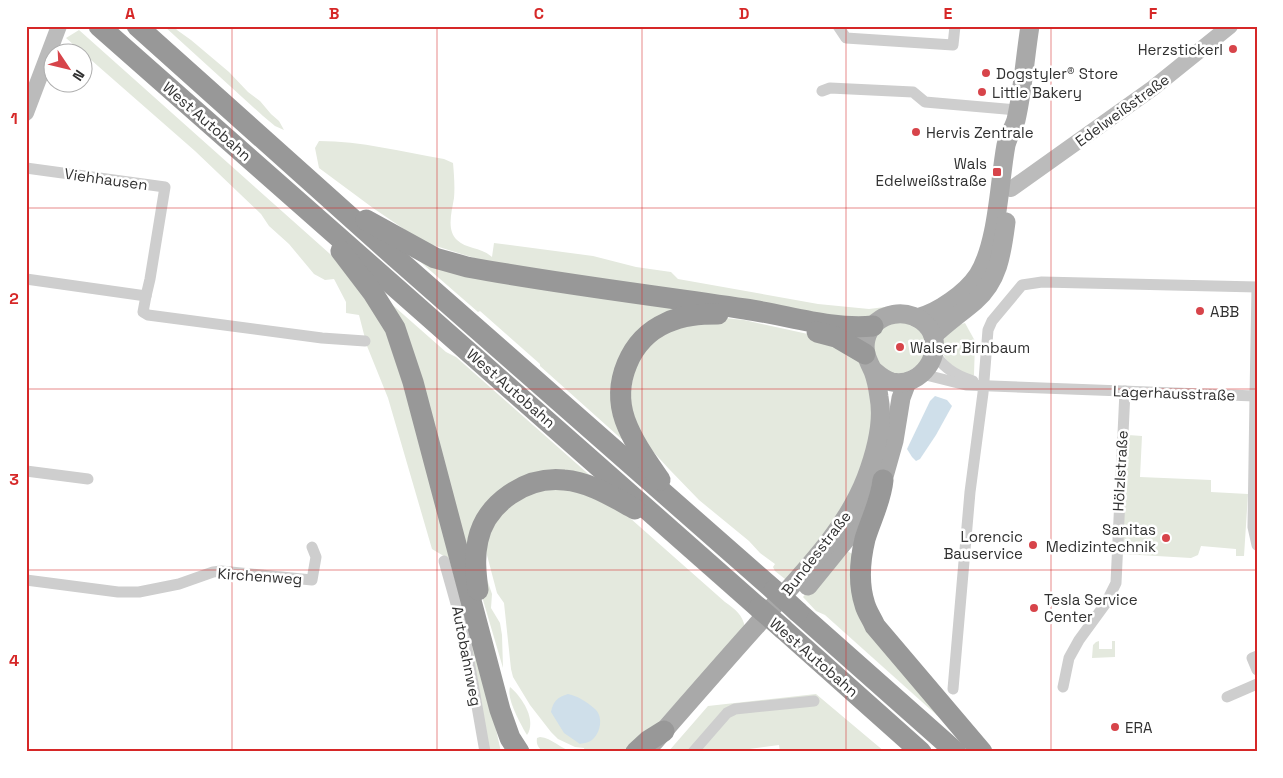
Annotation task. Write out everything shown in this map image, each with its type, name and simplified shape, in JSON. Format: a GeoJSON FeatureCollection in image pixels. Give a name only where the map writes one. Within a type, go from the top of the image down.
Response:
{"type":"FeatureCollection","features":[{"type":"Feature","properties":{"kind":"highway","name":"West Autobahn"},"geometry":{"type":"LineString","coordinates":[[99,26],[921,752]]}},
{"type":"Feature","properties":{"kind":"highway","name":"West Autobahn"},"geometry":{"type":"LineString","coordinates":[[137,26],[333,202],[956,752]]}},
{"type":"Feature","properties":{"kind":"highway"},"geometry":{"type":"LineString","coordinates":[[333,202],[435,258],[466,268],[768,312],[834,325],[856,328],[873,326]]}},
{"type":"Feature","properties":{"kind":"highway"},"geometry":{"type":"LineString","coordinates":[[317,218],[374,293],[394,328],[413,382],[500,710],[510,738],[519,752]]}},
{"type":"Feature","properties":{"kind":"highway"},"geometry":{"type":"LineString","coordinates":[[676,503],[632,436],[624,419],[620,401],[624,370],[631,354],[646,336],[664,323],[682,316],[723,314],[789,325],[830,335],[836,337],[869,362]]}},
{"type":"Feature","properties":{"kind":"highway"},"geometry":{"type":"LineString","coordinates":[[536,752],[522,735],[514,719],[485,620],[475,569],[477,543],[482,527],[495,507],[508,495],[524,486],[544,481],[563,480],[594,488],[660,521]]}},
{"type":"Feature","properties":{"kind":"highway"},"geometry":{"type":"LineString","coordinates":[[883,480],[881,495],[865,540],[861,563],[860,584],[865,605],[876,626],[982,752]]}},
{"type":"Feature","properties":{"kind":"highway"},"geometry":{"type":"LineString","coordinates":[[636,752],[648,741],[662,742]]}},
{"type":"Feature","properties":{"kind":"main road","name":"Bundesstraße"},"geometry":{"type":"LineString","coordinates":[[917,318],[931,314],[959,294],[977,275],[984,262],[991,240],[1007,143],[1016,116],[1030,26]]}},
{"type":"Feature","properties":{"kind":"main road","name":"Bundesstraße"},"geometry":{"type":"LineString","coordinates":[[646,752],[662,742],[830,560],[855,528],[883,480],[894,441],[901,398],[914,378],[930,365],[934,344],[977,300],[992,280],[1001,257],[1017,144],[1016,116]]}},
{"type":"Feature","properties":{"kind":"main road"},"geometry":{"type":"LineString","coordinates":[[873,326],[887,315],[909,314],[928,327],[934,344]]}},
{"type":"Feature","properties":{"kind":"main road","name":"Bundesstraße"},"geometry":{"type":"LineString","coordinates":[[662,742],[849,513],[866,477],[874,454],[878,434],[880,397],[869,362],[866,340],[873,326]]}},
{"type":"Feature","properties":{"kind":"main road"},"geometry":{"type":"LineString","coordinates":[[869,362],[882,378],[892,382],[914,378]]}},
{"type":"Feature","properties":{"kind":"street"},"geometry":{"type":"LineString","coordinates":[[26,113],[60,26]]}},
{"type":"Feature","properties":{"kind":"street"},"geometry":{"type":"LineString","coordinates":[[838,26],[846,38],[953,45],[954,26]]}},
{"type":"Feature","properties":{"kind":"street","name":"Edelweißstraße"},"geometry":{"type":"LineString","coordinates":[[1011,189],[1153,88],[1230,26]]}},
{"type":"Feature","properties":{"kind":"street"},"geometry":{"type":"LineString","coordinates":[[822,91],[830,88],[913,92],[925,102],[1016,116]]}},
{"type":"Feature","properties":{"kind":"street","name":"Viehhausen"},"geometry":{"type":"LineString","coordinates":[[26,168],[165,188],[143,312],[148,315],[365,342]]}},
{"type":"Feature","properties":{"kind":"street"},"geometry":{"type":"LineString","coordinates":[[26,279],[136,293],[146,296]]}},
{"type":"Feature","properties":{"kind":"street","name":"Lagerhausstraße"},"geometry":{"type":"LineString","coordinates":[[914,378],[966,385],[984,385],[1255,396],[1257,287],[1042,282],[1022,285],[992,322],[988,330],[984,385],[970,492],[953,689]]}},
{"type":"Feature","properties":{"kind":"street","name":"Lagerhausstraße"},"geometry":{"type":"LineString","coordinates":[[934,344],[937,358],[944,365],[958,375],[984,385]]}},
{"type":"Feature","properties":{"kind":"street","name":"Hölzlstraße"},"geometry":{"type":"LineString","coordinates":[[1063,687],[1069,658],[1079,640],[1106,603],[1116,583],[1125,391]]}},
{"type":"Feature","properties":{"kind":"street"},"geometry":{"type":"LineString","coordinates":[[1255,396],[1255,526],[1257,545]]}},
{"type":"Feature","properties":{"kind":"street"},"geometry":{"type":"LineString","coordinates":[[26,470],[88,479]]}},
{"type":"Feature","properties":{"kind":"street","name":"Kirchenweg"},"geometry":{"type":"LineString","coordinates":[[26,580],[118,592],[140,592],[179,584],[221,571],[312,580],[316,557],[312,547]]}},
{"type":"Feature","properties":{"kind":"street","name":"Autobahnweg"},"geometry":{"type":"LineString","coordinates":[[444,561],[464,632],[484,752]]}},
{"type":"Feature","properties":{"kind":"street"},"geometry":{"type":"LineString","coordinates":[[1257,656],[1252,658],[1257,670]]}},
{"type":"Feature","properties":{"kind":"street"},"geometry":{"type":"LineString","coordinates":[[1227,697],[1257,684]]}},
{"type":"Feature","properties":{"kind":"street"},"geometry":{"type":"LineString","coordinates":[[693,752],[727,713],[735,708],[814,701]]}},
{"type":"Feature","properties":{"kind":"shaded area"},"geometry":{"type":"Polygon","coordinates":[[[164,26],[174,26],[229,72],[279,121],[284,130],[275,126],[263,116],[164,26]]]}},
{"type":"Feature","properties":{"kind":"shaded area"},"geometry":{"type":"Polygon","coordinates":[[[79,30],[348,270],[386,332],[406,390],[479,652],[501,752],[490,752],[447,558],[432,549],[388,398],[367,346],[359,315],[346,313],[346,302],[334,279],[325,280],[314,274],[289,244],[269,226],[261,214],[195,151],[92,61],[92,42],[71,42],[66,38],[79,30]]]}},
{"type":"Feature","properties":{"kind":"shaded area"},"geometry":{"type":"Polygon","coordinates":[[[319,141],[335,141],[382,147],[444,159],[453,163],[454,198],[451,226],[454,236],[461,243],[483,251],[492,257],[494,243],[593,256],[636,267],[671,272],[678,279],[818,304],[869,309],[885,307],[877,313],[856,322],[487,262],[423,242],[373,208],[319,168],[315,148],[319,141]]]}},
{"type":"Feature","properties":{"kind":"shaded area"},"geometry":{"type":"Polygon","coordinates":[[[417,259],[691,307],[632,341],[626,443],[480,311],[478,312],[417,259]]]}},
{"type":"Feature","properties":{"kind":"shaded area"},"geometry":{"type":"Polygon","coordinates":[[[379,293],[446,352],[456,357],[594,479],[530,479],[470,556],[379,293]]]}},
{"type":"Feature","properties":{"kind":"shaded area"},"geometry":{"type":"Polygon","coordinates":[[[725,318],[744,320],[817,336],[857,358],[865,371],[874,406],[872,429],[862,466],[839,515],[790,583],[775,571],[773,567],[775,564],[699,500],[669,469],[648,446],[627,413],[637,356],[662,331],[725,318]]]}},
{"type":"Feature","properties":{"kind":"shaded area"},"geometry":{"type":"Polygon","coordinates":[[[899,320],[917,326],[927,342],[925,361],[902,375],[886,372],[874,359],[873,341],[882,327],[899,320]]]}},
{"type":"Feature","properties":{"kind":"shaded area"},"geometry":{"type":"Polygon","coordinates":[[[965,323],[975,341],[974,375],[972,377],[948,362],[942,349],[942,344],[948,333],[965,323]]]}},
{"type":"Feature","properties":{"kind":"shaded area"},"geometry":{"type":"Polygon","coordinates":[[[935,396],[947,400],[952,406],[936,435],[920,459],[916,461],[907,449],[930,401],[935,396]]]}},
{"type":"Feature","properties":{"kind":"shaded area"},"geometry":{"type":"Polygon","coordinates":[[[1128,435],[1142,436],[1140,477],[1211,480],[1211,492],[1248,494],[1244,556],[1236,556],[1236,549],[1201,546],[1198,555],[1191,558],[1122,554],[1128,435]]]}},
{"type":"Feature","properties":{"kind":"shaded area"},"geometry":{"type":"Polygon","coordinates":[[[565,486],[622,511],[735,610],[740,615],[745,627],[630,752],[585,752],[584,748],[575,747],[558,739],[530,705],[513,677],[511,669],[504,603],[497,593],[483,540],[486,531],[521,493],[565,486]]]}},
{"type":"Feature","properties":{"kind":"shaded area"},"geometry":{"type":"Polygon","coordinates":[[[847,551],[856,556],[855,570],[940,718],[825,615],[816,611],[803,597],[841,552],[847,551]]]}},
{"type":"Feature","properties":{"kind":"shaded area"},"geometry":{"type":"Polygon","coordinates":[[[480,559],[492,594],[491,608],[500,623],[503,668],[483,600],[480,582],[480,559]]]}},
{"type":"Feature","properties":{"kind":"shaded area"},"geometry":{"type":"Polygon","coordinates":[[[1099,641],[1099,649],[1112,649],[1112,641],[1115,641],[1115,657],[1092,658],[1093,645],[1099,641]]]}},
{"type":"Feature","properties":{"kind":"shaded area"},"geometry":{"type":"Polygon","coordinates":[[[510,687],[527,709],[530,729],[527,735],[512,704],[509,692],[510,687]]]}},
{"type":"Feature","properties":{"kind":"shaded area"},"geometry":{"type":"Polygon","coordinates":[[[568,694],[586,702],[598,712],[600,724],[598,732],[590,741],[580,744],[564,733],[551,712],[556,700],[568,694]]]}},
{"type":"Feature","properties":{"kind":"shaded area"},"geometry":{"type":"Polygon","coordinates":[[[816,694],[885,752],[780,752],[779,745],[727,752],[668,752],[708,706],[816,694]]]}},
{"type":"Feature","properties":{"kind":"shaded area"},"geometry":{"type":"Polygon","coordinates":[[[537,738],[549,739],[564,749],[573,752],[544,752],[537,744],[537,738]]]}},
{"type":"Feature","properties":{"kind":"place","name":"Herzstickerl"},"geometry":{"type":"Point","coordinates":[1233,49]}},
{"type":"Feature","properties":{"kind":"place","name":"Dogstyler® Store"},"geometry":{"type":"Point","coordinates":[986,73]}},
{"type":"Feature","properties":{"kind":"place","name":"Little Bakery"},"geometry":{"type":"Point","coordinates":[982,92]}},
{"type":"Feature","properties":{"kind":"place","name":"Hervis Zentrale"},"geometry":{"type":"Point","coordinates":[916,132]}},
{"type":"Feature","properties":{"kind":"place","name":"Wals Edelweißstraße"},"geometry":{"type":"Point","coordinates":[997,172]}},
{"type":"Feature","properties":{"kind":"place","name":"ABB"},"geometry":{"type":"Point","coordinates":[1200,311]}},
{"type":"Feature","properties":{"kind":"place","name":"Walser Birnbaum"},"geometry":{"type":"Point","coordinates":[900,347]}},
{"type":"Feature","properties":{"kind":"place","name":"Sanitas Medizintechnik"},"geometry":{"type":"Point","coordinates":[1166,538]}},
{"type":"Feature","properties":{"kind":"place","name":"Lorencic Bauservice"},"geometry":{"type":"Point","coordinates":[1033,545]}},
{"type":"Feature","properties":{"kind":"place","name":"Tesla Service Center"},"geometry":{"type":"Point","coordinates":[1034,608]}},
{"type":"Feature","properties":{"kind":"place","name":"ERA"},"geometry":{"type":"Point","coordinates":[1115,727]}}]}
